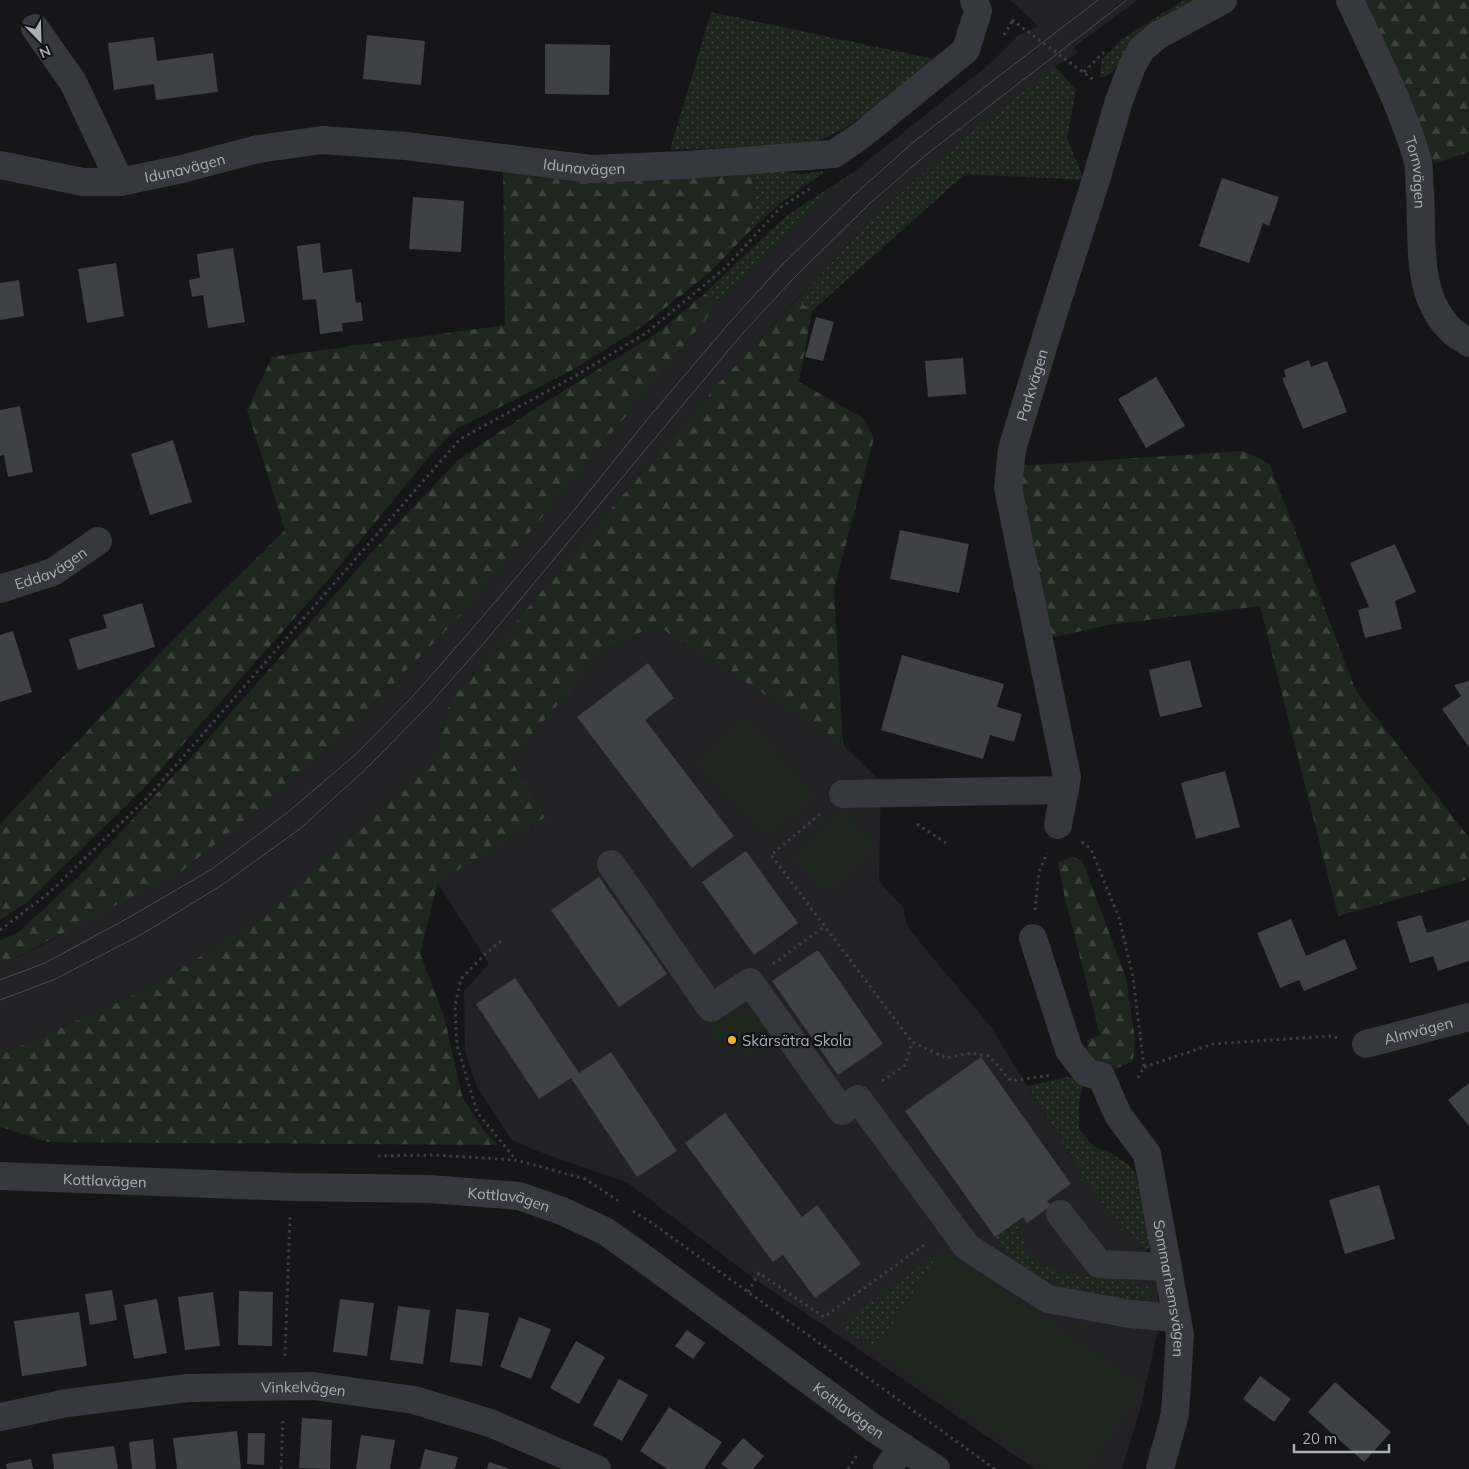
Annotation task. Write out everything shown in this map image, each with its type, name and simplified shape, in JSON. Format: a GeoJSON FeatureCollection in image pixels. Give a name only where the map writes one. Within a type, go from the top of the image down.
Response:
{"type":"FeatureCollection","features":[{"type":"Feature","properties":{"kind":"street","name":"Parkvägen"},"geometry":{"type":"LineString","coordinates":[[1058,825],[1068,777],[1008,488],[1012,450],[1119,101],[1132,66],[1141,50],[1158,36],[1223,0]]}},
{"type":"Feature","properties":{"kind":"street","name":"Tornvägen"},"geometry":{"type":"LineString","coordinates":[[1350,0],[1401,111],[1418,164],[1421,210],[1420,247],[1426,281],[1436,310],[1453,332],[1469,343]]}},
{"type":"Feature","properties":{"kind":"street","name":"Idunavägen"},"geometry":{"type":"LineString","coordinates":[[0,165],[83,182],[120,182],[182,169],[258,149],[322,140],[406,146],[592,169],[685,165],[834,154],[859,137],[966,50],[976,5]]}},
{"type":"Feature","properties":{"kind":"street"},"geometry":{"type":"LineString","coordinates":[[35,28],[73,82],[120,182]]}},
{"type":"Feature","properties":{"kind":"street","name":"Eddavägen"},"geometry":{"type":"LineString","coordinates":[[0,589],[53,572],[98,541]]}},
{"type":"Feature","properties":{"kind":"street"},"geometry":{"type":"LineString","coordinates":[[843,794],[1065,790]]}},
{"type":"Feature","properties":{"kind":"street"},"geometry":{"type":"LineString","coordinates":[[612,864],[711,1008],[750,982],[842,1111],[858,1099],[967,1247],[1048,1299],[1130,1314],[1177,1318]]}},
{"type":"Feature","properties":{"kind":"street","name":"Sommarhemsvägen"},"geometry":{"type":"LineString","coordinates":[[1033,938],[1069,1050],[1087,1072],[1101,1076],[1118,1115],[1147,1154],[1180,1334],[1174,1414],[1160,1469]]}},
{"type":"Feature","properties":{"kind":"street","name":"Almvägen"},"geometry":{"type":"LineString","coordinates":[[1366,1044],[1469,1017]]}},
{"type":"Feature","properties":{"kind":"street","name":"Kottlavägen"},"geometry":{"type":"LineString","coordinates":[[0,1176],[291,1188],[430,1189],[519,1196],[562,1211],[605,1231],[872,1427],[936,1469]]}},
{"type":"Feature","properties":{"kind":"street"},"geometry":{"type":"LineString","coordinates":[[1060,1214],[1099,1264],[1168,1267]]}},
{"type":"Feature","properties":{"kind":"street","name":"Vinkelvägen"},"geometry":{"type":"LineString","coordinates":[[0,1417],[67,1403],[188,1388],[313,1386],[414,1400],[490,1423],[597,1469]]}},
{"type":"Feature","properties":{"kind":"street"},"geometry":{"type":"LineString","coordinates":[[887,1469],[904,1447]]}},
{"type":"Feature","properties":{"kind":"path"},"geometry":{"type":"LineString","coordinates":[[976,5],[1013,20],[1084,72],[1119,101]]}},
{"type":"Feature","properties":{"kind":"path"},"geometry":{"type":"LineString","coordinates":[[1003,36],[1013,20]]}},
{"type":"Feature","properties":{"kind":"path"},"geometry":{"type":"LineString","coordinates":[[0,930],[49,893],[148,797],[460,440],[575,376],[646,333],[725,268],[780,208],[818,183]]}},
{"type":"Feature","properties":{"kind":"path"},"geometry":{"type":"LineString","coordinates":[[843,794],[771,855],[912,1042],[946,1058],[971,1053],[989,1056],[1011,1081],[1058,1075]]}},
{"type":"Feature","properties":{"kind":"path"},"geometry":{"type":"LineString","coordinates":[[916,823],[946,842]]}},
{"type":"Feature","properties":{"kind":"path"},"geometry":{"type":"LineString","coordinates":[[1033,938],[1039,872],[1058,825],[1091,848],[1119,918],[1133,977],[1144,1067],[1118,1115]]}},
{"type":"Feature","properties":{"kind":"path"},"geometry":{"type":"LineString","coordinates":[[770,966],[825,926]]}},
{"type":"Feature","properties":{"kind":"path"},"geometry":{"type":"LineString","coordinates":[[501,941],[483,956],[461,979],[455,1006],[456,1044],[476,1112],[516,1160]]}},
{"type":"Feature","properties":{"kind":"path"},"geometry":{"type":"LineString","coordinates":[[1144,1067],[1213,1044],[1329,1036],[1366,1044]]}},
{"type":"Feature","properties":{"kind":"path"},"geometry":{"type":"LineString","coordinates":[[879,1084],[905,1065],[912,1042]]}},
{"type":"Feature","properties":{"kind":"path"},"geometry":{"type":"LineString","coordinates":[[376,1156],[433,1155],[516,1160],[585,1179],[649,1221],[995,1469]]}},
{"type":"Feature","properties":{"kind":"path"},"geometry":{"type":"LineString","coordinates":[[281,1469],[291,1188]]}},
{"type":"Feature","properties":{"kind":"path"},"geometry":{"type":"LineString","coordinates":[[748,1292],[759,1273],[824,1317],[950,1226]]}},
{"type":"Feature","properties":{"kind":"path"},"geometry":{"type":"LineString","coordinates":[[851,1464],[858,1469]]}},
{"type":"Feature","properties":{"kind":"shaded area"},"geometry":{"type":"Polygon","coordinates":[[[1010,0],[1138,0],[1074,47],[1078,53],[1055,66],[939,158],[873,218],[719,383],[450,701],[435,760],[262,918],[151,987],[0,1055],[0,966],[50,941],[266,802],[344,734],[463,613],[721,301],[813,209],[852,173],[992,62],[1019,35],[1038,26],[1010,0]]]}},
{"type":"Feature","properties":{"kind":"shaded area","name":"Skärsätra Skola"},"geometry":{"type":"Polygon","coordinates":[[[656,625],[843,745],[881,782],[879,881],[903,907],[908,928],[991,1027],[1093,1192],[1158,1265],[1158,1330],[1140,1410],[1122,1469],[1035,1469],[752,1277],[628,1183],[537,1151],[512,1140],[477,1087],[465,1052],[464,991],[489,964],[437,882],[546,817],[511,760],[604,649],[656,625]]]}},
{"type":"Feature","properties":{"kind":"green space"},"geometry":{"type":"Polygon","coordinates":[[[1183,0],[1195,0],[1135,37],[1114,70],[1105,77],[1100,77],[1102,59],[1121,40],[1183,0]]]}},
{"type":"Feature","properties":{"kind":"green space"},"geometry":{"type":"Polygon","coordinates":[[[1366,0],[1469,0],[1469,152],[1434,164],[1366,0]]]}},
{"type":"Feature","properties":{"kind":"green space"},"geometry":{"type":"Polygon","coordinates":[[[711,12],[934,59],[884,101],[843,129],[815,143],[670,150],[711,12]]]}},
{"type":"Feature","properties":{"kind":"green space"},"geometry":{"type":"Polygon","coordinates":[[[1055,66],[1076,90],[1067,138],[1084,180],[965,174],[812,311],[797,300],[873,218],[939,158],[1055,66]]]}},
{"type":"Feature","properties":{"kind":"green space"},"geometry":{"type":"Polygon","coordinates":[[[756,168],[803,174],[823,171],[823,173],[783,201],[751,230],[756,168]]]}},
{"type":"Feature","properties":{"kind":"green space"},"geometry":{"type":"Polygon","coordinates":[[[756,168],[751,230],[709,273],[641,327],[574,369],[455,430],[427,459],[327,581],[147,785],[26,903],[0,920],[0,824],[168,645],[285,530],[247,410],[272,357],[505,325],[503,169],[756,168]]]}},
{"type":"Feature","properties":{"kind":"green space"},"geometry":{"type":"Polygon","coordinates":[[[852,173],[813,209],[721,301],[704,294],[786,216],[852,173]]]}},
{"type":"Feature","properties":{"kind":"green space"},"geometry":{"type":"Polygon","coordinates":[[[704,294],[721,301],[463,613],[344,734],[266,802],[183,870],[0,966],[0,941],[19,932],[83,872],[207,740],[391,531],[458,460],[531,411],[657,333],[704,294]]]}},
{"type":"Feature","properties":{"kind":"green space"},"geometry":{"type":"Polygon","coordinates":[[[797,300],[812,311],[799,382],[863,418],[874,438],[834,589],[843,745],[656,625],[604,649],[511,760],[546,817],[438,882],[420,953],[444,1016],[462,1096],[483,1130],[498,1145],[48,1142],[0,1127],[0,1055],[151,987],[262,918],[435,760],[450,701],[719,383],[797,300]]]}},
{"type":"Feature","properties":{"kind":"green space"},"geometry":{"type":"Polygon","coordinates":[[[1243,451],[1270,465],[1356,691],[1469,838],[1469,879],[1338,916],[1260,606],[1108,625],[1050,638],[1018,466],[1243,451]]]}},
{"type":"Feature","properties":{"kind":"green space"},"geometry":{"type":"Polygon","coordinates":[[[742,718],[814,793],[768,837],[696,763],[742,718]]]}},
{"type":"Feature","properties":{"kind":"green space"},"geometry":{"type":"Polygon","coordinates":[[[841,811],[874,845],[826,892],[793,857],[841,811]]]}},
{"type":"Feature","properties":{"kind":"green space"},"geometry":{"type":"Polygon","coordinates":[[[1072,857],[1082,860],[1126,978],[1135,1039],[1133,1061],[1115,1069],[1100,1066],[1088,1057],[1087,1040],[1100,1035],[1065,899],[1058,862],[1072,857]]]}},
{"type":"Feature","properties":{"kind":"green space"},"geometry":{"type":"Polygon","coordinates":[[[757,1009],[769,1025],[762,1046],[759,1051],[751,1056],[745,1057],[739,1047],[718,1039],[707,1024],[727,1010],[749,1014],[757,1009]]]}},
{"type":"Feature","properties":{"kind":"green space"},"geometry":{"type":"Polygon","coordinates":[[[1067,1077],[1084,1081],[1079,1102],[1079,1129],[1094,1147],[1111,1153],[1126,1163],[1135,1173],[1153,1244],[1145,1251],[1093,1192],[1028,1086],[1067,1077]]]}},
{"type":"Feature","properties":{"kind":"green space"},"geometry":{"type":"Polygon","coordinates":[[[1019,1220],[1027,1253],[1057,1274],[1147,1285],[1151,1296],[1136,1301],[1068,1288],[1021,1268],[995,1237],[1019,1220]]]}},
{"type":"Feature","properties":{"kind":"green space"},"geometry":{"type":"Polygon","coordinates":[[[942,1250],[875,1350],[839,1326],[942,1250]]]}},
{"type":"Feature","properties":{"kind":"green space"},"geometry":{"type":"Polygon","coordinates":[[[942,1250],[1143,1387],[1087,1469],[1049,1469],[875,1350],[942,1250]]]}},
{"type":"Feature","properties":{"kind":"building"},"geometry":{"type":"Polygon","coordinates":[[[367,35],[425,41],[421,85],[363,79],[367,35]]]}},
{"type":"Feature","properties":{"kind":"building"},"geometry":{"type":"Polygon","coordinates":[[[154,37],[157,61],[213,53],[218,92],[156,100],[154,84],[114,90],[108,43],[154,37]]]}},
{"type":"Feature","properties":{"kind":"building"},"geometry":{"type":"Polygon","coordinates":[[[545,44],[610,45],[609,95],[545,94],[545,44]]]}},
{"type":"Feature","properties":{"kind":"building"},"geometry":{"type":"Polygon","coordinates":[[[1222,178],[1279,197],[1269,226],[1263,223],[1249,263],[1199,246],[1222,178]]]}},
{"type":"Feature","properties":{"kind":"building"},"geometry":{"type":"Polygon","coordinates":[[[413,197],[464,201],[461,252],[409,249],[413,197]]]}},
{"type":"Feature","properties":{"kind":"building"},"geometry":{"type":"Polygon","coordinates":[[[320,243],[323,273],[352,269],[356,303],[361,302],[363,321],[342,323],[343,331],[320,334],[316,299],[303,300],[297,246],[320,243]]]}},
{"type":"Feature","properties":{"kind":"building"},"geometry":{"type":"Polygon","coordinates":[[[233,248],[245,322],[208,328],[203,295],[192,297],[189,280],[200,278],[197,254],[233,248]]]}},
{"type":"Feature","properties":{"kind":"building"},"geometry":{"type":"Polygon","coordinates":[[[116,263],[124,316],[87,323],[78,269],[116,263]]]}},
{"type":"Feature","properties":{"kind":"building"},"geometry":{"type":"Polygon","coordinates":[[[19,280],[24,316],[0,320],[0,283],[19,280]]]}},
{"type":"Feature","properties":{"kind":"building"},"geometry":{"type":"Polygon","coordinates":[[[816,317],[834,322],[823,361],[805,357],[816,317]]]}},
{"type":"Feature","properties":{"kind":"building"},"geometry":{"type":"Polygon","coordinates":[[[963,358],[966,394],[928,397],[925,361],[963,358]]]}},
{"type":"Feature","properties":{"kind":"building"},"geometry":{"type":"Polygon","coordinates":[[[1309,360],[1311,367],[1327,361],[1347,412],[1303,429],[1282,378],[1286,377],[1284,370],[1309,360]]]}},
{"type":"Feature","properties":{"kind":"building"},"geometry":{"type":"Polygon","coordinates":[[[1156,377],[1185,426],[1146,448],[1118,399],[1156,377]]]}},
{"type":"Feature","properties":{"kind":"building"},"geometry":{"type":"Polygon","coordinates":[[[20,406],[33,472],[8,477],[4,455],[0,456],[0,410],[20,406]]]}},
{"type":"Feature","properties":{"kind":"building"},"geometry":{"type":"Polygon","coordinates":[[[173,440],[192,502],[150,515],[131,454],[173,440]]]}},
{"type":"Feature","properties":{"kind":"building"},"geometry":{"type":"Polygon","coordinates":[[[900,530],[969,544],[959,593],[890,579],[900,530]]]}},
{"type":"Feature","properties":{"kind":"building"},"geometry":{"type":"Polygon","coordinates":[[[1395,544],[1416,592],[1395,601],[1402,629],[1365,638],[1358,610],[1369,607],[1350,563],[1395,544]]]}},
{"type":"Feature","properties":{"kind":"building"},"geometry":{"type":"Polygon","coordinates":[[[142,603],[155,647],[78,670],[69,639],[107,628],[103,615],[142,603]]]}},
{"type":"Feature","properties":{"kind":"building"},"geometry":{"type":"Polygon","coordinates":[[[13,631],[32,692],[0,702],[0,635],[13,631]]]}},
{"type":"Feature","properties":{"kind":"building"},"geometry":{"type":"Polygon","coordinates":[[[902,655],[1004,684],[997,707],[1022,714],[1014,742],[990,735],[983,759],[881,730],[902,655]]]}},
{"type":"Feature","properties":{"kind":"building"},"geometry":{"type":"Polygon","coordinates":[[[1190,660],[1202,707],[1160,717],[1149,670],[1190,660]]]}},
{"type":"Feature","properties":{"kind":"building"},"geometry":{"type":"Polygon","coordinates":[[[648,663],[674,698],[645,720],[734,836],[692,868],[577,717],[648,663]]]}},
{"type":"Feature","properties":{"kind":"building"},"geometry":{"type":"Polygon","coordinates":[[[1469,681],[1469,747],[1442,709],[1461,696],[1454,685],[1469,681]]]}},
{"type":"Feature","properties":{"kind":"building"},"geometry":{"type":"Polygon","coordinates":[[[1225,771],[1240,827],[1196,839],[1181,783],[1225,771]]]}},
{"type":"Feature","properties":{"kind":"building"},"geometry":{"type":"Polygon","coordinates":[[[746,851],[798,923],[754,955],[702,882],[746,851]]]}},
{"type":"Feature","properties":{"kind":"building"},"geometry":{"type":"Polygon","coordinates":[[[599,877],[667,974],[619,1007],[551,910],[599,877]]]}},
{"type":"Feature","properties":{"kind":"building"},"geometry":{"type":"Polygon","coordinates":[[[1421,915],[1427,933],[1469,920],[1469,961],[1438,971],[1433,956],[1410,963],[1397,922],[1421,915]]]}},
{"type":"Feature","properties":{"kind":"building"},"geometry":{"type":"Polygon","coordinates":[[[1291,919],[1306,956],[1345,939],[1357,969],[1304,991],[1299,980],[1280,988],[1257,933],[1291,919]]]}},
{"type":"Feature","properties":{"kind":"building"},"geometry":{"type":"Polygon","coordinates":[[[818,950],[883,1044],[838,1075],[772,981],[818,950]]]}},
{"type":"Feature","properties":{"kind":"building"},"geometry":{"type":"Polygon","coordinates":[[[515,978],[579,1073],[611,1052],[677,1151],[637,1177],[571,1078],[539,1099],[476,1004],[515,978]]]}},
{"type":"Feature","properties":{"kind":"building"},"geometry":{"type":"Polygon","coordinates":[[[981,1057],[1071,1184],[1047,1201],[1051,1206],[1027,1223],[1023,1217],[995,1237],[905,1111],[981,1057]]]}},
{"type":"Feature","properties":{"kind":"building"},"geometry":{"type":"Polygon","coordinates":[[[1469,1083],[1469,1126],[1448,1100],[1469,1083]]]}},
{"type":"Feature","properties":{"kind":"building"},"geometry":{"type":"Polygon","coordinates":[[[725,1113],[802,1217],[817,1205],[861,1264],[815,1298],[783,1255],[773,1262],[685,1143],[725,1113]]]}},
{"type":"Feature","properties":{"kind":"building"},"geometry":{"type":"Polygon","coordinates":[[[1379,1185],[1395,1239],[1345,1254],[1329,1200],[1379,1185]]]}},
{"type":"Feature","properties":{"kind":"building"},"geometry":{"type":"Polygon","coordinates":[[[112,1290],[117,1320],[90,1325],[85,1294],[112,1290]]]}},
{"type":"Feature","properties":{"kind":"building"},"geometry":{"type":"Polygon","coordinates":[[[239,1291],[273,1292],[272,1346],[238,1345],[239,1291]]]}},
{"type":"Feature","properties":{"kind":"building"},"geometry":{"type":"Polygon","coordinates":[[[213,1292],[220,1346],[185,1350],[178,1297],[213,1292]]]}},
{"type":"Feature","properties":{"kind":"building"},"geometry":{"type":"Polygon","coordinates":[[[157,1299],[167,1353],[134,1359],[124,1305],[157,1299]]]}},
{"type":"Feature","properties":{"kind":"building"},"geometry":{"type":"Polygon","coordinates":[[[340,1299],[374,1303],[367,1356],[333,1352],[340,1299]]]}},
{"type":"Feature","properties":{"kind":"building"},"geometry":{"type":"Polygon","coordinates":[[[398,1306],[430,1310],[423,1364],[390,1360],[398,1306]]]}},
{"type":"Feature","properties":{"kind":"building"},"geometry":{"type":"Polygon","coordinates":[[[456,1309],[489,1313],[482,1366],[450,1362],[456,1309]]]}},
{"type":"Feature","properties":{"kind":"building"},"geometry":{"type":"Polygon","coordinates":[[[79,1312],[87,1366],[22,1376],[14,1321],[79,1312]]]}},
{"type":"Feature","properties":{"kind":"building"},"geometry":{"type":"Polygon","coordinates":[[[519,1317],[551,1329],[531,1379],[500,1367],[519,1317]]]}},
{"type":"Feature","properties":{"kind":"building"},"geometry":{"type":"Polygon","coordinates":[[[687,1330],[705,1343],[693,1359],[675,1346],[687,1330]]]}},
{"type":"Feature","properties":{"kind":"building"},"geometry":{"type":"Polygon","coordinates":[[[576,1341],[605,1357],[579,1404],[550,1388],[576,1341]]]}},
{"type":"Feature","properties":{"kind":"building"},"geometry":{"type":"Polygon","coordinates":[[[1260,1376],[1291,1399],[1274,1422],[1243,1399],[1260,1376]]]}},
{"type":"Feature","properties":{"kind":"building"},"geometry":{"type":"Polygon","coordinates":[[[619,1379],[648,1395],[622,1441],[593,1425],[619,1379]]]}},
{"type":"Feature","properties":{"kind":"building"},"geometry":{"type":"Polygon","coordinates":[[[1335,1382],[1391,1432],[1364,1462],[1308,1412],[1335,1382]]]}},
{"type":"Feature","properties":{"kind":"building"},"geometry":{"type":"Polygon","coordinates":[[[669,1407],[722,1442],[704,1469],[667,1469],[640,1451],[669,1407]]]}},
{"type":"Feature","properties":{"kind":"building"},"geometry":{"type":"Polygon","coordinates":[[[302,1418],[332,1420],[330,1469],[299,1468],[302,1418]]]}},
{"type":"Feature","properties":{"kind":"building"},"geometry":{"type":"Polygon","coordinates":[[[237,1431],[241,1469],[177,1469],[173,1438],[237,1431]]]}},
{"type":"Feature","properties":{"kind":"building"},"geometry":{"type":"Polygon","coordinates":[[[248,1433],[265,1433],[264,1465],[247,1464],[248,1433]]]}},
{"type":"Feature","properties":{"kind":"building"},"geometry":{"type":"Polygon","coordinates":[[[361,1435],[395,1440],[390,1469],[356,1469],[361,1435]]]}},
{"type":"Feature","properties":{"kind":"building"},"geometry":{"type":"Polygon","coordinates":[[[743,1438],[764,1456],[753,1469],[728,1469],[721,1464],[743,1438]]]}},
{"type":"Feature","properties":{"kind":"building"},"geometry":{"type":"Polygon","coordinates":[[[153,1439],[156,1469],[132,1469],[129,1442],[153,1439]]]}},
{"type":"Feature","properties":{"kind":"building"},"geometry":{"type":"Polygon","coordinates":[[[114,1446],[118,1469],[54,1469],[52,1454],[114,1446]]]}},
{"type":"Feature","properties":{"kind":"building"},"geometry":{"type":"Polygon","coordinates":[[[425,1449],[458,1457],[455,1469],[420,1469],[425,1449]]]}},
{"type":"Feature","properties":{"kind":"building"},"geometry":{"type":"Polygon","coordinates":[[[31,1459],[33,1469],[7,1469],[6,1464],[31,1459]]]}},
{"type":"Feature","properties":{"kind":"building"},"geometry":{"type":"Polygon","coordinates":[[[489,1462],[510,1469],[487,1469],[489,1462]]]}},
{"type":"Feature","properties":{"kind":"tram line"},"geometry":{"type":"LineString","coordinates":[[0,980],[45,963],[212,869],[287,813],[356,754],[414,695],[471,630],[575,509],[650,416],[730,322],[780,267],[855,194],[917,139],[1098,0]]}},
{"type":"Feature","properties":{"kind":"tram line"},"geometry":{"type":"LineString","coordinates":[[0,1000],[53,980],[139,936],[222,885],[301,828],[369,766],[428,706],[484,643],[743,333],[792,280],[868,205],[927,154],[1127,0]]}},
{"type":"Feature","properties":{"kind":"place","name":"Skärsätra Skola"},"geometry":{"type":"Point","coordinates":[732,1040]}}]}
